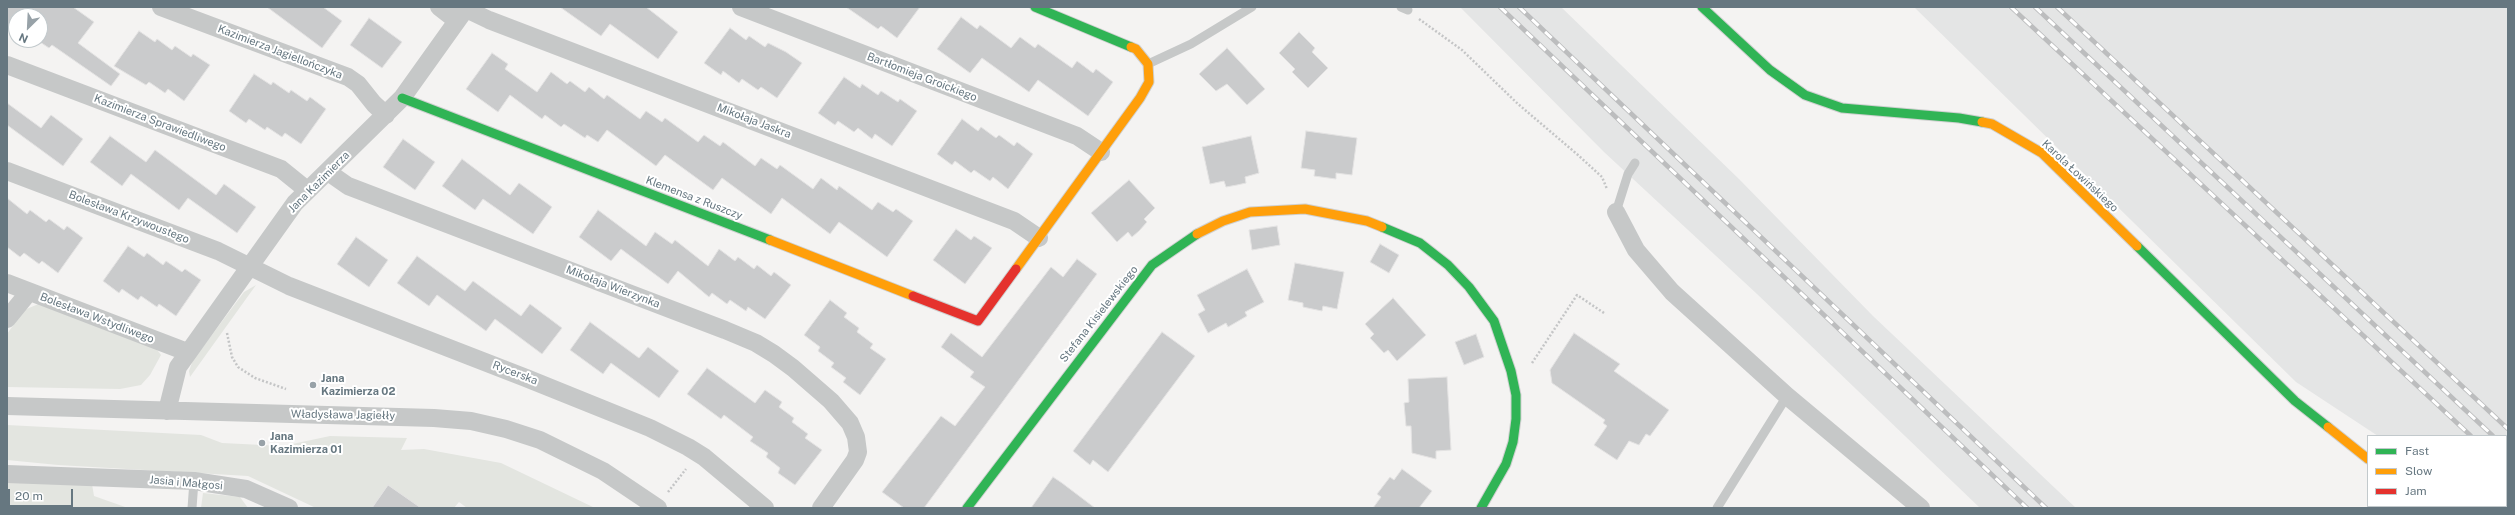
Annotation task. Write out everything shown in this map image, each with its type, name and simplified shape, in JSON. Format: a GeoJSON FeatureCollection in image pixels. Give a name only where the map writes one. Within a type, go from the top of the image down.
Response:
{"type":"FeatureCollection","features":[{"type":"Feature","properties":{"kind":"street","name":"Kazimierza Jagiellończyka"},"geometry":{"type":"LineString","coordinates":[[161,7],[348,77],[362,88],[370,100],[386,115]]}},
{"type":"Feature","properties":{"kind":"street","name":"Mikołaja Jaskra"},"geometry":{"type":"LineString","coordinates":[[439,7],[463,12],[497,23],[1014,221],[1039,238]]}},
{"type":"Feature","properties":{"kind":"street","name":"Bartłomieja Groickiego"},"geometry":{"type":"LineString","coordinates":[[741,7],[1077,136],[1101,152]]}},
{"type":"Feature","properties":{"kind":"street"},"geometry":{"type":"LineString","coordinates":[[1035,7],[1130,46],[1141,53],[1148,64],[1150,75],[1146,90],[1039,238]]}},
{"type":"Feature","properties":{"kind":"street","name":"Karola Łowińskiego"},"geometry":{"type":"LineString","coordinates":[[1702,7],[1770,70],[1805,95],[1842,108],[1959,118],[1992,124],[2042,153],[2295,401],[2367,458]]}},
{"type":"Feature","properties":{"kind":"street","name":"Jana Kazimierza"},"geometry":{"type":"LineString","coordinates":[[167,411],[178,367],[187,352],[295,202],[328,172],[402,98],[463,12]]}},
{"type":"Feature","properties":{"kind":"street","name":"Kazimierza Sprawiedliwego"},"geometry":{"type":"LineString","coordinates":[[7,65],[281,169],[308,190]]}},
{"type":"Feature","properties":{"kind":"street","name":"Klemensa z Ruszczy"},"geometry":{"type":"LineString","coordinates":[[402,98],[978,320],[1039,238]]}},
{"type":"Feature","properties":{"kind":"street","name":"Bolesława Krzywoustego"},"geometry":{"type":"LineString","coordinates":[[7,171],[218,251],[249,266]]}},
{"type":"Feature","properties":{"kind":"street","name":"Mikołaja Wierzynka"},"geometry":{"type":"LineString","coordinates":[[328,172],[348,186],[756,343],[793,368],[835,406],[854,429],[858,452],[851,468],[821,508]]}},
{"type":"Feature","properties":{"kind":"street","name":"Stefana Kisielewskiego"},"geometry":{"type":"LineString","coordinates":[[967,508],[1152,265],[1198,233],[1223,221],[1250,212],[1305,209],[1367,221],[1420,244],[1448,265],[1469,287],[1494,321],[1505,348],[1513,380],[1516,395],[1516,419],[1513,442],[1500,478],[1481,508]]}},
{"type":"Feature","properties":{"kind":"street"},"geometry":{"type":"LineString","coordinates":[[1616,212],[1636,250],[1672,292],[1787,396],[1921,508]]}},
{"type":"Feature","properties":{"kind":"street","name":"Rycerska"},"geometry":{"type":"LineString","coordinates":[[249,266],[289,286],[526,378],[671,438],[710,461],[765,508]]}},
{"type":"Feature","properties":{"kind":"street","name":"Bolesława Wstydliwego"},"geometry":{"type":"LineString","coordinates":[[7,283],[187,352]]}},
{"type":"Feature","properties":{"kind":"street"},"geometry":{"type":"LineString","coordinates":[[7,319],[29,292]]}},
{"type":"Feature","properties":{"kind":"street","name":"Władysława Jagiełły"},"geometry":{"type":"LineString","coordinates":[[7,406],[434,418],[471,421],[506,428],[540,440],[662,501]]}},
{"type":"Feature","properties":{"kind":"street","name":"Jasia i Małgosi"},"geometry":{"type":"LineString","coordinates":[[7,474],[194,481],[246,489],[289,508]]}},
{"type":"Feature","properties":{"kind":"lane"},"geometry":{"type":"LineString","coordinates":[[1148,64],[1191,44],[1252,7]]}},
{"type":"Feature","properties":{"kind":"lane"},"geometry":{"type":"LineString","coordinates":[[1616,212],[1628,174],[1636,163]]}},
{"type":"Feature","properties":{"kind":"lane"},"geometry":{"type":"LineString","coordinates":[[1717,508],[1787,396]]}},
{"type":"Feature","properties":{"kind":"lane"},"geometry":{"type":"LineString","coordinates":[[192,508],[194,481]]}},
{"type":"Feature","properties":{"kind":"path"},"geometry":{"type":"LineString","coordinates":[[1404,9],[1462,50],[1518,104],[1602,177],[1616,212]]}},
{"type":"Feature","properties":{"kind":"path"},"geometry":{"type":"LineString","coordinates":[[1513,380],[1527,370],[1577,295],[1604,312]]}},
{"type":"Feature","properties":{"kind":"path"},"geometry":{"type":"LineString","coordinates":[[227,334],[232,357],[238,367],[255,378],[286,389]]}},
{"type":"Feature","properties":{"kind":"path"},"geometry":{"type":"LineString","coordinates":[[662,501],[690,464]]}},
{"type":"Feature","properties":{"kind":"shaded area"},"geometry":{"type":"Polygon","coordinates":[[[1460,7],[1561,7],[1739,179],[1873,316],[2076,508],[1980,508],[1757,294],[1604,152],[1460,7]]]}},
{"type":"Feature","properties":{"kind":"shaded area"},"geometry":{"type":"Polygon","coordinates":[[[1914,7],[2508,7],[2508,508],[2497,507],[2507,507],[2507,435],[2376,435],[2296,382],[1914,7]]]}},
{"type":"Feature","properties":{"kind":"shaded area"},"geometry":{"type":"Polygon","coordinates":[[[256,285],[190,377],[189,371],[193,360],[244,292],[256,285]]]}},
{"type":"Feature","properties":{"kind":"shaded area"},"geometry":{"type":"Polygon","coordinates":[[[41,303],[155,347],[161,355],[150,375],[141,385],[120,389],[7,387],[7,334],[24,310],[41,303]]]}},
{"type":"Feature","properties":{"kind":"shaded area"},"geometry":{"type":"Polygon","coordinates":[[[7,425],[201,435],[222,443],[283,446],[330,436],[407,438],[401,450],[424,449],[501,463],[595,508],[467,508],[459,502],[454,508],[420,508],[388,485],[372,508],[316,508],[248,476],[58,465],[7,460],[7,425]]]}},
{"type":"Feature","properties":{"kind":"shaded area"},"geometry":{"type":"Polygon","coordinates":[[[7,480],[92,484],[94,496],[128,508],[7,508],[7,480]]]}},
{"type":"Feature","properties":{"kind":"shaded area"},"geometry":{"type":"Polygon","coordinates":[[[203,493],[240,497],[248,508],[201,508],[203,493]]]}},
{"type":"Feature","properties":{"kind":"building"},"geometry":{"type":"Polygon","coordinates":[[[7,7],[73,7],[94,22],[78,43],[120,74],[111,86],[52,45],[48,47],[48,8],[8,8],[8,27],[7,7]]]}},
{"type":"Feature","properties":{"kind":"building"},"geometry":{"type":"Polygon","coordinates":[[[267,7],[323,7],[342,21],[322,48],[267,7]]]}},
{"type":"Feature","properties":{"kind":"building"},"geometry":{"type":"Polygon","coordinates":[[[560,7],[646,7],[678,32],[658,59],[610,24],[601,36],[560,7]]]}},
{"type":"Feature","properties":{"kind":"building"},"geometry":{"type":"Polygon","coordinates":[[[846,7],[920,7],[897,38],[881,26],[878,29],[846,7]]]}},
{"type":"Feature","properties":{"kind":"building"},"geometry":{"type":"Polygon","coordinates":[[[961,17],[977,29],[980,25],[1011,48],[1020,37],[1035,48],[1038,44],[1072,68],[1077,61],[1093,73],[1096,69],[1113,82],[1088,116],[1038,80],[1029,92],[982,58],[970,73],[937,49],[961,17]]]}},
{"type":"Feature","properties":{"kind":"building"},"geometry":{"type":"Polygon","coordinates":[[[369,18],[402,42],[382,68],[350,45],[369,18]]]}},
{"type":"Feature","properties":{"kind":"building"},"geometry":{"type":"Polygon","coordinates":[[[730,28],[746,40],[749,36],[765,47],[768,43],[786,52],[802,63],[777,98],[761,87],[758,90],[742,79],[739,83],[723,71],[721,75],[704,63],[730,28]]]}},
{"type":"Feature","properties":{"kind":"building"},"geometry":{"type":"Polygon","coordinates":[[[139,31],[155,42],[157,39],[172,50],[175,46],[191,57],[193,54],[210,65],[184,101],[168,89],[165,93],[149,82],[146,85],[114,66],[139,31]]]}},
{"type":"Feature","properties":{"kind":"building"},"geometry":{"type":"Polygon","coordinates":[[[1299,32],[1315,48],[1312,52],[1328,68],[1308,88],[1292,72],[1295,69],[1279,53],[1299,32]]]}},
{"type":"Feature","properties":{"kind":"building"},"geometry":{"type":"Polygon","coordinates":[[[1227,48],[1265,89],[1247,105],[1227,84],[1216,91],[1199,74],[1227,48]]]}},
{"type":"Feature","properties":{"kind":"building"},"geometry":{"type":"Polygon","coordinates":[[[492,53],[508,64],[505,69],[537,92],[551,72],[567,84],[570,81],[585,92],[589,87],[604,99],[607,95],[640,119],[646,111],[662,122],[665,118],[698,142],[704,135],[720,146],[723,142],[755,166],[761,158],[777,169],[780,165],[813,189],[821,178],[837,190],[839,186],[872,210],[878,202],[893,212],[896,209],[913,221],[887,257],[839,222],[830,234],[782,198],[771,214],[722,178],[713,190],[665,155],[656,166],[607,130],[598,142],[587,135],[585,138],[564,124],[561,127],[545,115],[542,119],[510,95],[498,112],[466,89],[492,53]]]}},
{"type":"Feature","properties":{"kind":"building"},"geometry":{"type":"Polygon","coordinates":[[[254,74],[271,85],[273,82],[289,93],[291,90],[307,101],[310,97],[326,109],[301,144],[285,133],[282,137],[267,127],[265,130],[249,119],[246,123],[229,111],[254,74]]]}},
{"type":"Feature","properties":{"kind":"building"},"geometry":{"type":"Polygon","coordinates":[[[844,77],[860,88],[862,84],[878,95],[881,91],[898,102],[900,99],[917,111],[892,146],[875,134],[872,139],[858,128],[854,132],[838,121],[835,125],[818,113],[844,77]]]}},
{"type":"Feature","properties":{"kind":"building"},"geometry":{"type":"Polygon","coordinates":[[[7,103],[41,128],[51,115],[83,139],[63,166],[7,125],[7,103]]]}},
{"type":"Feature","properties":{"kind":"building"},"geometry":{"type":"Polygon","coordinates":[[[962,119],[978,131],[981,127],[996,138],[999,135],[1014,146],[1017,142],[1033,154],[1008,189],[993,177],[990,181],[974,170],[971,173],[955,161],[952,165],[937,154],[962,119]]]}},
{"type":"Feature","properties":{"kind":"building"},"geometry":{"type":"Polygon","coordinates":[[[1306,131],[1357,138],[1352,175],[1336,173],[1336,179],[1314,176],[1315,170],[1301,168],[1306,131]]]}},
{"type":"Feature","properties":{"kind":"building"},"geometry":{"type":"Polygon","coordinates":[[[110,136],[146,162],[155,150],[216,195],[224,184],[256,207],[237,233],[188,198],[179,210],[131,174],[122,186],[90,162],[110,136]]]}},
{"type":"Feature","properties":{"kind":"building"},"geometry":{"type":"Polygon","coordinates":[[[1251,136],[1259,173],[1245,177],[1246,183],[1226,187],[1224,181],[1210,184],[1202,147],[1251,136]]]}},
{"type":"Feature","properties":{"kind":"building"},"geometry":{"type":"Polygon","coordinates":[[[403,139],[435,162],[415,190],[383,167],[403,139]]]}},
{"type":"Feature","properties":{"kind":"building"},"geometry":{"type":"Polygon","coordinates":[[[462,159],[510,195],[519,183],[552,207],[533,234],[483,199],[475,210],[442,186],[462,159]]]}},
{"type":"Feature","properties":{"kind":"building"},"geometry":{"type":"Polygon","coordinates":[[[1129,180],[1155,208],[1144,219],[1147,222],[1139,231],[1132,237],[1128,232],[1117,242],[1091,213],[1129,180]]]}},
{"type":"Feature","properties":{"kind":"building"},"geometry":{"type":"Polygon","coordinates":[[[7,198],[27,214],[30,210],[46,222],[49,219],[64,230],[67,226],[83,238],[58,273],[42,261],[39,264],[24,253],[20,257],[7,247],[7,198]]]}},
{"type":"Feature","properties":{"kind":"building"},"geometry":{"type":"Polygon","coordinates":[[[598,210],[646,246],[655,232],[672,244],[675,240],[708,266],[719,249],[735,261],[738,257],[754,269],[757,265],[771,276],[774,272],[791,285],[765,319],[748,307],[746,311],[730,300],[727,304],[712,293],[709,297],[678,271],[668,284],[621,249],[611,261],[579,237],[598,210]]]}},
{"type":"Feature","properties":{"kind":"building"},"geometry":{"type":"Polygon","coordinates":[[[1277,226],[1280,245],[1252,250],[1249,230],[1277,226]]]}},
{"type":"Feature","properties":{"kind":"building"},"geometry":{"type":"Polygon","coordinates":[[[956,229],[971,240],[974,236],[992,248],[965,284],[933,260],[956,229]]]}},
{"type":"Feature","properties":{"kind":"building"},"geometry":{"type":"Polygon","coordinates":[[[356,237],[388,260],[369,287],[337,264],[356,237]]]}},
{"type":"Feature","properties":{"kind":"building"},"geometry":{"type":"Polygon","coordinates":[[[1380,244],[1399,255],[1389,273],[1370,262],[1380,244]]]}},
{"type":"Feature","properties":{"kind":"building"},"geometry":{"type":"Polygon","coordinates":[[[128,246],[144,257],[147,253],[163,265],[166,261],[182,272],[185,269],[201,280],[176,316],[159,304],[157,307],[141,296],[138,300],[122,289],[119,293],[103,281],[128,246]]]}},
{"type":"Feature","properties":{"kind":"building"},"geometry":{"type":"Polygon","coordinates":[[[417,256],[465,291],[473,281],[521,316],[530,304],[562,328],[542,354],[495,319],[486,331],[437,295],[429,306],[397,283],[417,256]]]}},
{"type":"Feature","properties":{"kind":"building"},"geometry":{"type":"Polygon","coordinates":[[[1077,259],[1097,274],[924,508],[904,508],[882,492],[941,416],[955,426],[985,387],[970,377],[974,372],[941,347],[951,333],[982,357],[1051,267],[1063,277],[1077,259]]]}},
{"type":"Feature","properties":{"kind":"building"},"geometry":{"type":"Polygon","coordinates":[[[1295,263],[1344,272],[1337,309],[1323,306],[1322,311],[1303,307],[1303,303],[1288,300],[1295,263]]]}},
{"type":"Feature","properties":{"kind":"building"},"geometry":{"type":"Polygon","coordinates":[[[1247,269],[1264,302],[1245,312],[1247,316],[1228,327],[1226,323],[1208,333],[1198,314],[1205,310],[1197,295],[1247,269]]]}},
{"type":"Feature","properties":{"kind":"building"},"geometry":{"type":"Polygon","coordinates":[[[1393,298],[1426,335],[1397,361],[1388,350],[1384,353],[1370,338],[1374,334],[1365,324],[1393,298]]]}},
{"type":"Feature","properties":{"kind":"building"},"geometry":{"type":"Polygon","coordinates":[[[830,300],[847,313],[844,317],[859,328],[857,332],[873,344],[870,348],[886,359],[860,395],[843,382],[846,378],[831,367],[834,363],[818,351],[820,347],[804,335],[830,300]]]}},
{"type":"Feature","properties":{"kind":"building"},"geometry":{"type":"Polygon","coordinates":[[[590,322],[639,358],[648,347],[679,371],[659,398],[611,363],[603,374],[570,350],[590,322]]]}},
{"type":"Feature","properties":{"kind":"building"},"geometry":{"type":"Polygon","coordinates":[[[1162,332],[1195,356],[1108,472],[1093,460],[1090,465],[1073,451],[1162,332]]]}},
{"type":"Feature","properties":{"kind":"building"},"geometry":{"type":"Polygon","coordinates":[[[1574,333],[1620,364],[1614,371],[1669,410],[1650,436],[1646,434],[1639,445],[1629,441],[1617,460],[1594,445],[1607,426],[1603,423],[1605,420],[1552,383],[1550,370],[1574,333]]]}},
{"type":"Feature","properties":{"kind":"building"},"geometry":{"type":"Polygon","coordinates":[[[1476,334],[1484,357],[1464,365],[1455,342],[1476,334]]]}},
{"type":"Feature","properties":{"kind":"building"},"geometry":{"type":"Polygon","coordinates":[[[707,368],[755,403],[765,390],[782,402],[779,407],[794,418],[792,422],[808,434],[805,438],[822,450],[795,485],[778,473],[780,468],[766,457],[768,453],[750,441],[753,437],[724,415],[721,419],[687,394],[707,368]]]}},
{"type":"Feature","properties":{"kind":"building"},"geometry":{"type":"Polygon","coordinates":[[[1447,377],[1451,450],[1436,451],[1436,459],[1412,453],[1411,426],[1406,426],[1404,403],[1409,402],[1408,379],[1447,377]]]}},
{"type":"Feature","properties":{"kind":"building"},"geometry":{"type":"Polygon","coordinates":[[[1402,469],[1432,491],[1419,508],[1373,508],[1381,497],[1377,494],[1390,477],[1394,480],[1402,469]]]}},
{"type":"Feature","properties":{"kind":"building"},"geometry":{"type":"Polygon","coordinates":[[[1053,477],[1062,483],[1095,508],[1031,508],[1053,477]]]}},
{"type":"Feature","properties":{"kind":"building"},"geometry":{"type":"Polygon","coordinates":[[[388,485],[421,508],[372,508],[388,485]]]}},
{"type":"Feature","properties":{"kind":"railway"},"geometry":{"type":"LineString","coordinates":[[1500,7],[2027,508]]}},
{"type":"Feature","properties":{"kind":"railway"},"geometry":{"type":"LineString","coordinates":[[1519,7],[2046,508]]}},
{"type":"Feature","properties":{"kind":"railway"},"geometry":{"type":"LineString","coordinates":[[2011,7],[2470,435]]}},
{"type":"Feature","properties":{"kind":"railway"},"geometry":{"type":"LineString","coordinates":[[2035,7],[2492,435]]}},
{"type":"Feature","properties":{"kind":"railway"},"geometry":{"type":"LineString","coordinates":[[2057,7],[2508,429]]}},
{"type":"Feature","properties":{"kind":"traffic: fast"},"geometry":{"type":"LineString","coordinates":[[1035,7],[1131,47]]}},
{"type":"Feature","properties":{"kind":"traffic: fast"},"geometry":{"type":"LineString","coordinates":[[1702,7],[1770,70],[1805,95],[1842,108],[1959,118],[1982,122]]}},
{"type":"Feature","properties":{"kind":"traffic: fast"},"geometry":{"type":"LineString","coordinates":[[402,98],[770,240]]}},
{"type":"Feature","properties":{"kind":"traffic: fast"},"geometry":{"type":"LineString","coordinates":[[1382,227],[1420,243],[1448,265],[1469,287],[1494,321],[1511,371],[1516,395],[1516,419],[1513,442],[1506,464],[1481,508]]}},
{"type":"Feature","properties":{"kind":"traffic: fast"},"geometry":{"type":"LineString","coordinates":[[967,508],[1152,265],[1197,234]]}},
{"type":"Feature","properties":{"kind":"traffic: fast"},"geometry":{"type":"LineString","coordinates":[[2137,246],[2295,401],[2328,427]]}},
{"type":"Feature","properties":{"kind":"traffic: slow"},"geometry":{"type":"LineString","coordinates":[[1016,269],[1140,98],[1149,82],[1148,64],[1136,49],[1131,47]]}},
{"type":"Feature","properties":{"kind":"traffic: slow"},"geometry":{"type":"LineString","coordinates":[[1982,122],[1992,124],[2042,153],[2137,246]]}},
{"type":"Feature","properties":{"kind":"traffic: slow"},"geometry":{"type":"LineString","coordinates":[[1197,234],[1223,221],[1250,212],[1305,209],[1367,221],[1382,227]]}},
{"type":"Feature","properties":{"kind":"traffic: slow"},"geometry":{"type":"LineString","coordinates":[[770,240],[913,296]]}},
{"type":"Feature","properties":{"kind":"traffic: slow"},"geometry":{"type":"LineString","coordinates":[[2328,427],[2367,458]]}},
{"type":"Feature","properties":{"kind":"traffic: jam"},"geometry":{"type":"LineString","coordinates":[[913,296],[978,321],[1016,269]]}},
{"type":"Feature","properties":{"kind":"place","name":"Jana Kazimierza 02"},"geometry":{"type":"Point","coordinates":[313,385]}},
{"type":"Feature","properties":{"kind":"place","name":"Jana Kazimierza 01"},"geometry":{"type":"Point","coordinates":[262,443]}}]}
